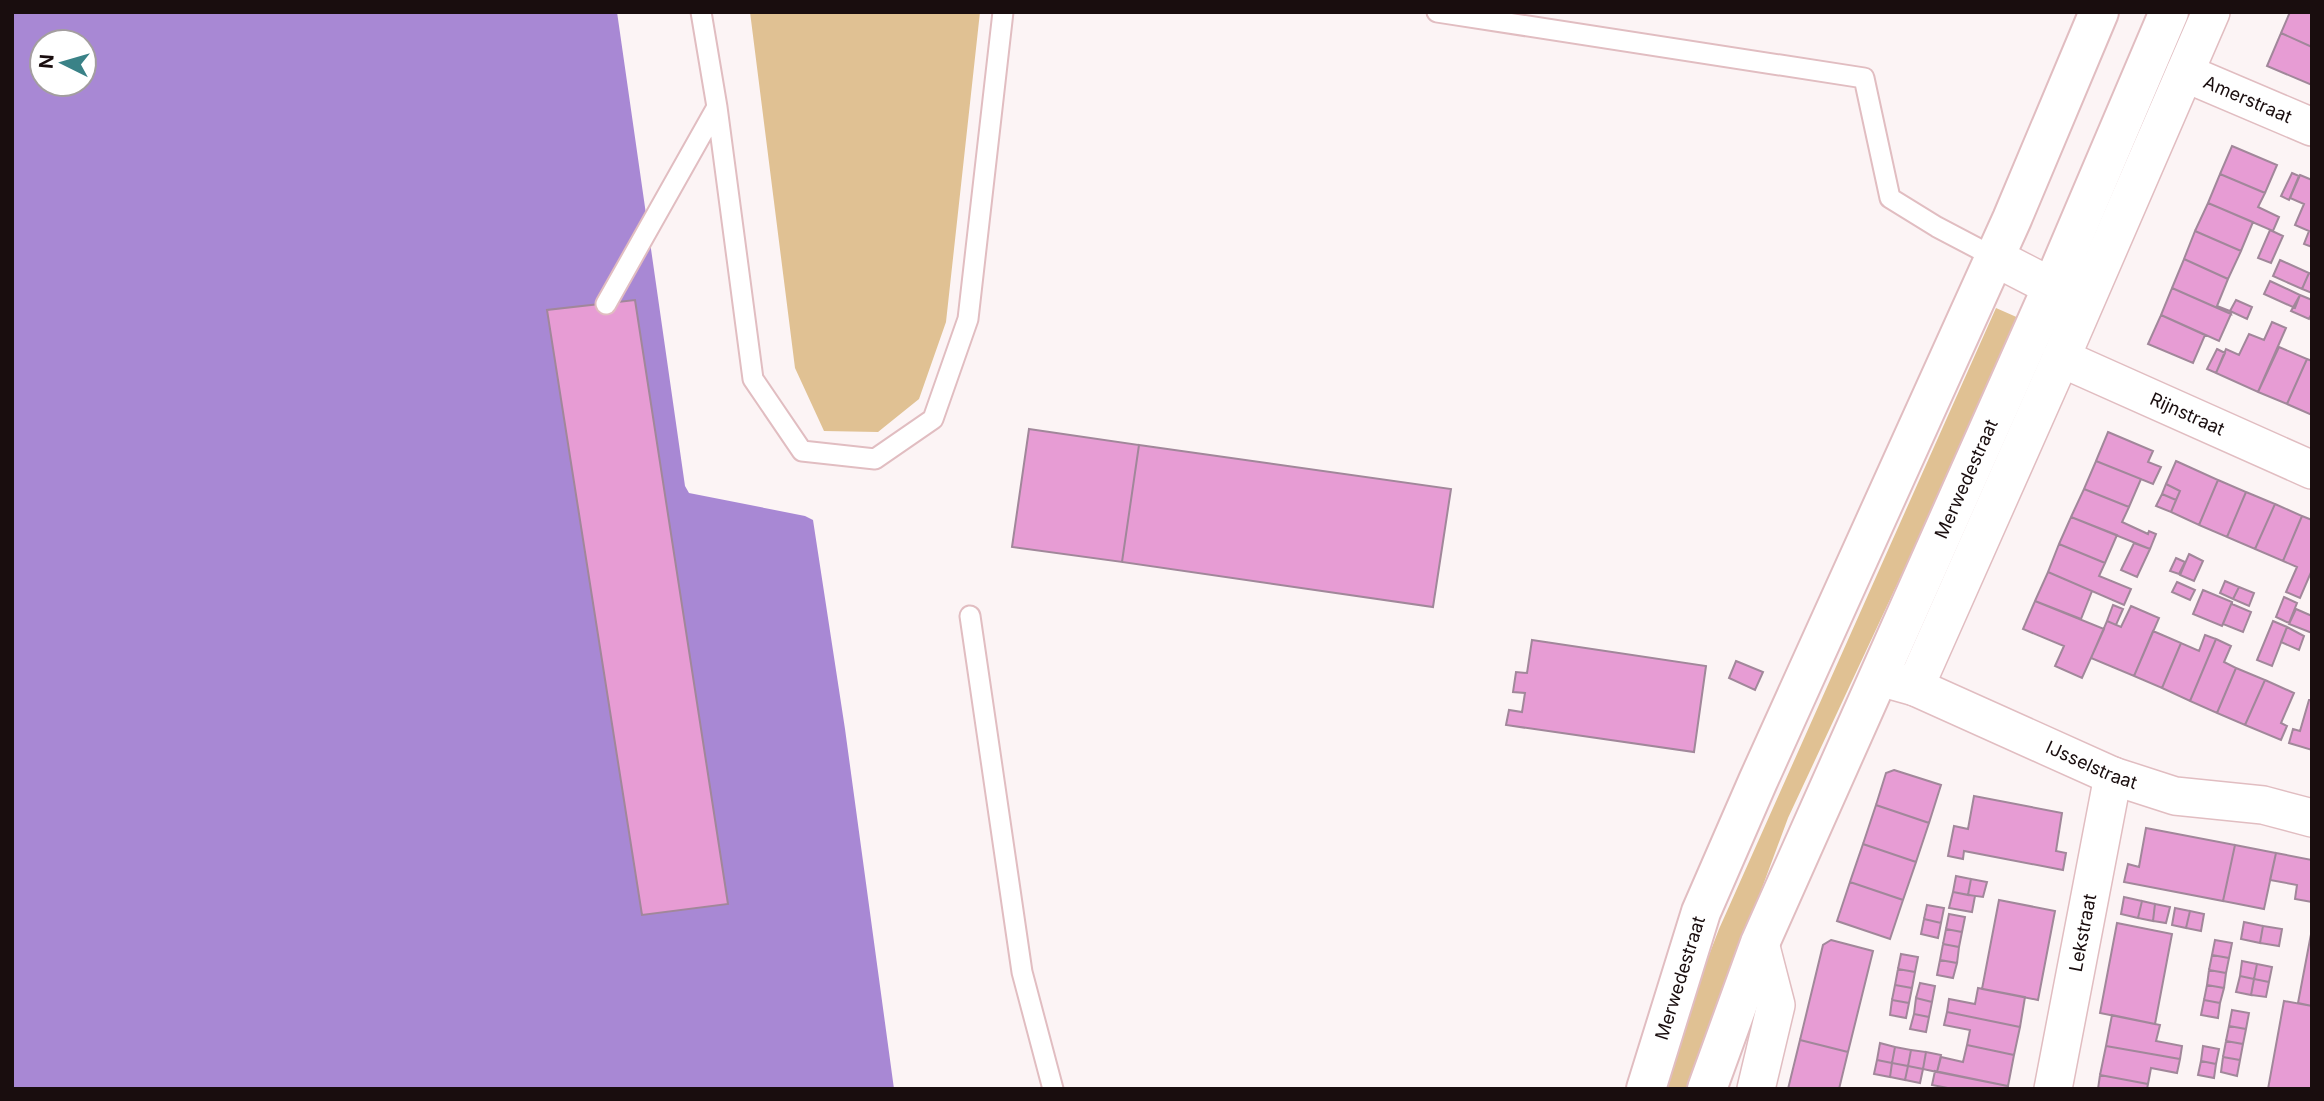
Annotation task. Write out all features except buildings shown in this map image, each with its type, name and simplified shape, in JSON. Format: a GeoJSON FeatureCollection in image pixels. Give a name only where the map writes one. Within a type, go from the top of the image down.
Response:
{"type":"FeatureCollection","features":[{"type":"Feature","properties":{"kind":"main road","name":"Merwedestraat"},"geometry":{"type":"LineString","coordinates":[[1646,1089],[1701,912],[1763,768],[1994,257],[2099,12]]}},
{"type":"Feature","properties":{"kind":"main road","name":"Merwedestraat"},"geometry":{"type":"LineString","coordinates":[[1707,1089],[1760,943],[1897,682],[2052,287],[2169,12]]}},
{"type":"Feature","properties":{"kind":"street","name":"Merwedestraat"},"geometry":{"type":"LineString","coordinates":[[1897,682],[2061,358],[2211,12]]}},
{"type":"Feature","properties":{"kind":"street","name":"Amerstraat"},"geometry":{"type":"LineString","coordinates":[[2185,73],[2312,127]]}},
{"type":"Feature","properties":{"kind":"street"},"geometry":{"type":"LineString","coordinates":[[1994,257],[2052,287]]}},
{"type":"Feature","properties":{"kind":"street","name":"Rijnstraat"},"geometry":{"type":"LineString","coordinates":[[2061,358],[2312,470]]}},
{"type":"Feature","properties":{"kind":"street","name":"IJsselstraat"},"geometry":{"type":"LineString","coordinates":[[1897,682],[2113,776],[2175,796],[2263,805],[2312,818]]}},
{"type":"Feature","properties":{"kind":"street","name":"Lekstraat"},"geometry":{"type":"LineString","coordinates":[[2053,1089],[2113,776]]}},
{"type":"Feature","properties":{"kind":"street"},"geometry":{"type":"LineString","coordinates":[[1756,1089],[1776,1005],[1760,943]]}},
{"type":"Feature","properties":{"kind":"lane"},"geometry":{"type":"LineString","coordinates":[[701,12],[717,107],[752,379],[802,451],[875,458],[933,419],[968,319],[1003,12]]}},
{"type":"Feature","properties":{"kind":"lane"},"geometry":{"type":"LineString","coordinates":[[1437,12],[1864,78],[1889,198],[1994,257]]}},
{"type":"Feature","properties":{"kind":"lane"},"geometry":{"type":"LineString","coordinates":[[606,304],[717,107]]}},
{"type":"Feature","properties":{"kind":"lane"},"geometry":{"type":"LineString","coordinates":[[970,616],[1022,972],[1053,1089]]}},
{"type":"Feature","properties":{"kind":"shaded area"},"geometry":{"type":"Polygon","coordinates":[[[12,12],[617,12],[685,486],[689,493],[805,516],[813,520],[845,729],[894,1089],[12,1089],[12,12]]]}},
{"type":"Feature","properties":{"kind":"shaded area"},"geometry":{"type":"Polygon","coordinates":[[[750,12],[980,12],[946,322],[919,399],[878,432],[824,431],[795,368],[750,12]]]}},
{"type":"Feature","properties":{"kind":"shaded area"},"geometry":{"type":"Polygon","coordinates":[[[1996,308],[2021,319],[1788,818],[1710,1028],[1695,1089],[1663,1089],[1673,1049],[1719,929],[1996,308]]]}}]}
